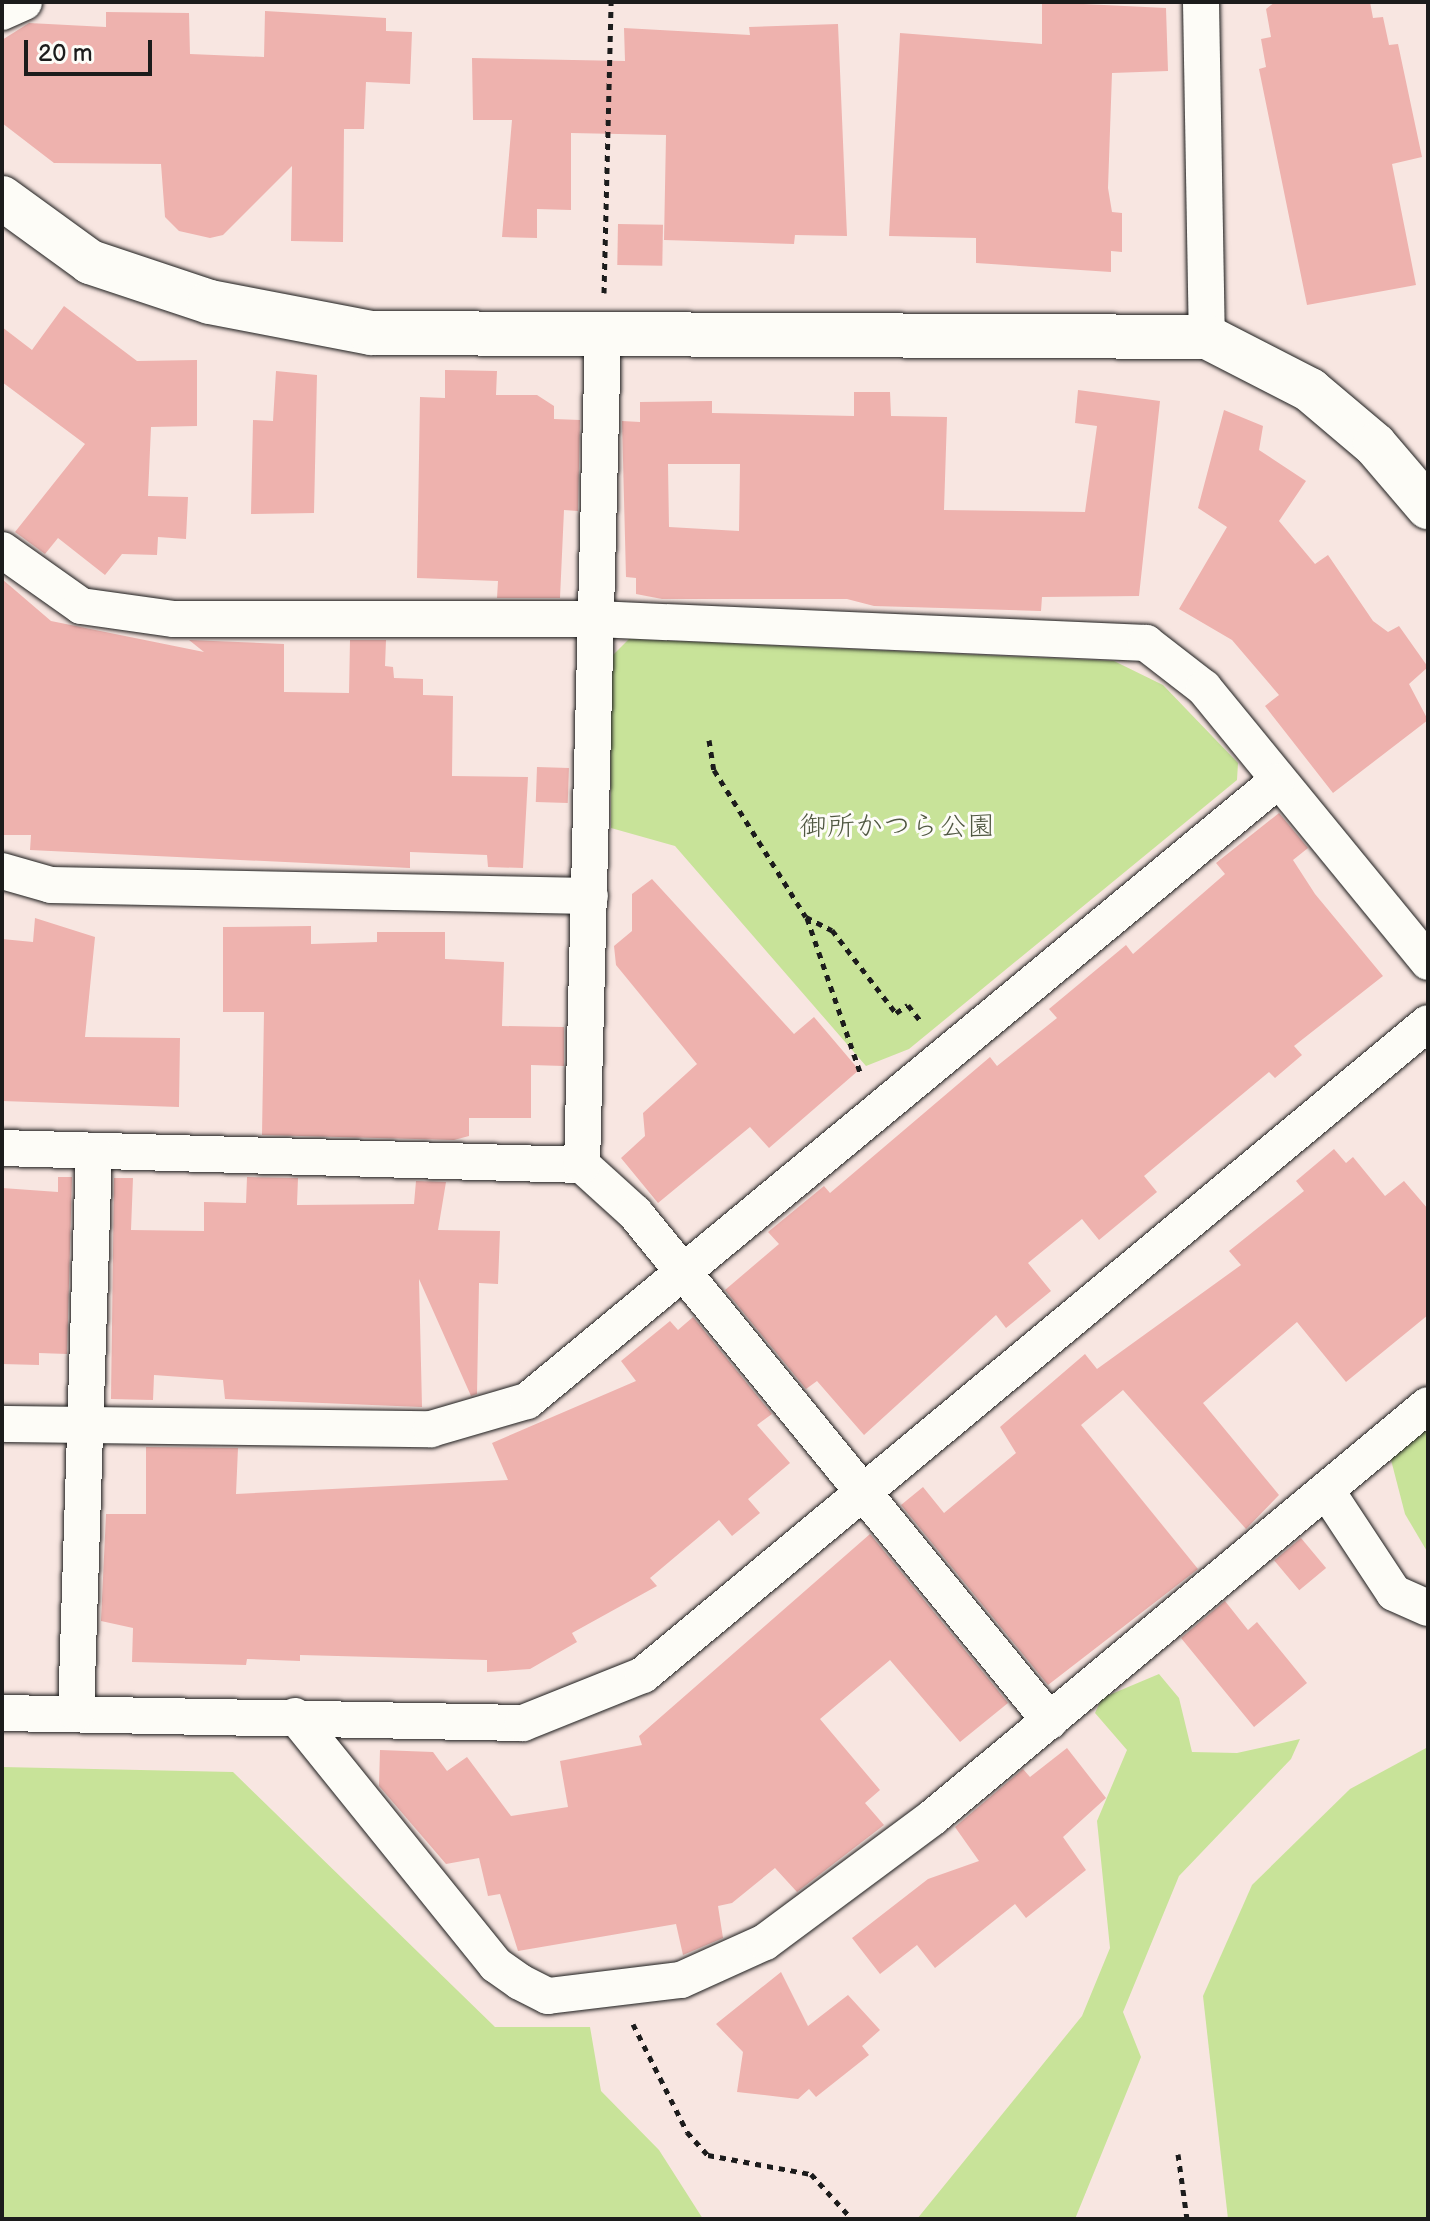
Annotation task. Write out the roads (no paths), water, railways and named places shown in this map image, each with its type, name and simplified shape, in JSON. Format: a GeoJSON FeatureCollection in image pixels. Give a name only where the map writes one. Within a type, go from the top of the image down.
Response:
{"type":"FeatureCollection","features":[{"type":"Feature","properties":{"kind":"street"},"geometry":{"type":"LineString","coordinates":[[2,12],[24,2]]}},
{"type":"Feature","properties":{"kind":"street"},"geometry":{"type":"LineString","coordinates":[[1201,2],[1207,337]]}},
{"type":"Feature","properties":{"kind":"street"},"geometry":{"type":"LineString","coordinates":[[2,198],[90,262],[210,302],[371,333],[1207,337],[1310,390],[1375,445],[1428,507]]}},
{"type":"Feature","properties":{"kind":"street"},"geometry":{"type":"LineString","coordinates":[[582,1165],[603,334]]}},
{"type":"Feature","properties":{"kind":"street"},"geometry":{"type":"LineString","coordinates":[[2,550],[81,606],[174,619],[596,619],[1146,643],[1204,688],[1276,782],[1428,962]]}},
{"type":"Feature","properties":{"kind":"street"},"geometry":{"type":"LineString","coordinates":[[2,1424],[431,1429],[527,1401],[1276,782]]}},
{"type":"Feature","properties":{"kind":"street"},"geometry":{"type":"LineString","coordinates":[[2,871],[51,885],[590,896]]}},
{"type":"Feature","properties":{"kind":"street"},"geometry":{"type":"LineString","coordinates":[[2,1713],[295,1716],[523,1723],[643,1675],[865,1498],[1428,1023]]}},
{"type":"Feature","properties":{"kind":"street"},"geometry":{"type":"LineString","coordinates":[[2,1148],[582,1165],[635,1213],[1050,1721]]}},
{"type":"Feature","properties":{"kind":"street"},"geometry":{"type":"LineString","coordinates":[[76,1713],[94,1152]]}},
{"type":"Feature","properties":{"kind":"street"},"geometry":{"type":"LineString","coordinates":[[295,1716],[496,1965],[548,1996],[681,1980],[765,1942],[1050,1721],[1428,1405]]}},
{"type":"Feature","properties":{"kind":"street"},"geometry":{"type":"LineString","coordinates":[[1326,1490],[1394,1593],[1428,1608]]}},
{"type":"Feature","properties":{"kind":"park label","name":"御所かつら公園"},"geometry":{"type":"Point","coordinates":[897,827]}}]}
